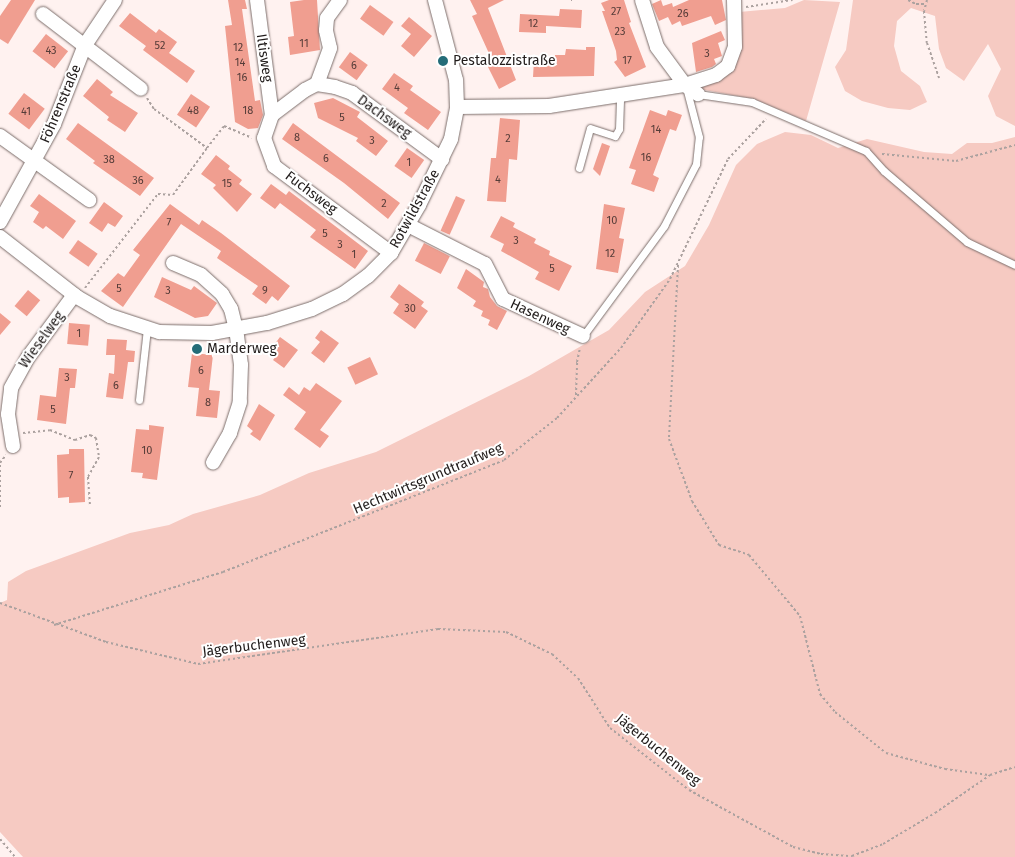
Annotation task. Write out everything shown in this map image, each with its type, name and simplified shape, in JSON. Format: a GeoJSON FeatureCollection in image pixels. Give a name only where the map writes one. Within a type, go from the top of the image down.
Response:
{"type":"FeatureCollection","features":[{"type":"Feature","properties":{"kind":"street","name":"Föhrenstraße"},"geometry":{"type":"LineString","coordinates":[[0,222],[36,162],[85,45],[115,0]]}},
{"type":"Feature","properties":{"kind":"street","name":"Iltisweg"},"geometry":{"type":"LineString","coordinates":[[257,0],[272,116]]}},
{"type":"Feature","properties":{"kind":"street"},"geometry":{"type":"LineString","coordinates":[[264,138],[272,116],[305,90],[317,84],[330,48],[326,30],[327,18],[340,0]]}},
{"type":"Feature","properties":{"kind":"street","name":"Rotwildstraße"},"geometry":{"type":"LineString","coordinates":[[0,237],[76,296],[110,316],[147,329],[196,335],[236,329],[312,310],[343,294],[368,276],[391,253],[408,225],[451,139],[457,107],[454,61],[435,0]]}},
{"type":"Feature","properties":{"kind":"street"},"geometry":{"type":"LineString","coordinates":[[642,0],[658,47],[685,85],[698,94]]}},
{"type":"Feature","properties":{"kind":"street"},"geometry":{"type":"LineString","coordinates":[[457,107],[549,106],[685,85],[716,75],[728,66],[735,47],[734,4]]}},
{"type":"Feature","properties":{"kind":"street","name":"Föhrenstraße"},"geometry":{"type":"LineString","coordinates":[[43,14],[141,89]]}},
{"type":"Feature","properties":{"kind":"street","name":"Dachsweg"},"geometry":{"type":"LineString","coordinates":[[317,84],[352,94],[442,159]]}},
{"type":"Feature","properties":{"kind":"street","name":"Föhrenstraße"},"geometry":{"type":"LineString","coordinates":[[0,136],[89,200]]}},
{"type":"Feature","properties":{"kind":"street","name":"Fuchsweg"},"geometry":{"type":"LineString","coordinates":[[264,138],[274,166],[391,253]]}},
{"type":"Feature","properties":{"kind":"street","name":"Hasenweg"},"geometry":{"type":"LineString","coordinates":[[408,225],[485,264],[503,299],[583,336]]}},
{"type":"Feature","properties":{"kind":"street"},"geometry":{"type":"LineString","coordinates":[[173,263],[201,275],[222,294],[232,309],[241,366],[240,402],[230,433],[213,463]]}},
{"type":"Feature","properties":{"kind":"street","name":"Wieselweg"},"geometry":{"type":"LineString","coordinates":[[12,440],[8,414],[11,388],[18,374],[76,296]]}},
{"type":"Feature","properties":{"kind":"lane"},"geometry":{"type":"LineString","coordinates":[[583,336],[664,226],[696,164],[699,137],[685,85]]}},
{"type":"Feature","properties":{"kind":"lane"},"geometry":{"type":"LineString","coordinates":[[698,94],[752,102],[866,151],[884,172],[966,242],[1015,265]]}},
{"type":"Feature","properties":{"kind":"lane"},"geometry":{"type":"LineString","coordinates":[[580,168],[590,128],[615,136],[619,129],[620,95]]}},
{"type":"Feature","properties":{"kind":"lane"},"geometry":{"type":"LineString","coordinates":[[139,400],[147,329]]}},
{"type":"Feature","properties":{"kind":"path"},"geometry":{"type":"LineString","coordinates":[[734,4],[792,0]]}},
{"type":"Feature","properties":{"kind":"path"},"geometry":{"type":"LineString","coordinates":[[908,0],[916,4],[926,4]]}},
{"type":"Feature","properties":{"kind":"path"},"geometry":{"type":"LineString","coordinates":[[927,0],[927,43],[939,78]]}},
{"type":"Feature","properties":{"kind":"path"},"geometry":{"type":"LineString","coordinates":[[141,89],[154,109],[207,148]]}},
{"type":"Feature","properties":{"kind":"path","name":"Hechtwirtsgrundtraufweg"},"geometry":{"type":"LineString","coordinates":[[54,625],[223,572],[504,460],[557,418],[621,348],[670,279],[728,159],[772,111]]}},
{"type":"Feature","properties":{"kind":"path"},"geometry":{"type":"LineString","coordinates":[[76,296],[158,194],[173,195],[224,126],[249,138],[264,138]]}},
{"type":"Feature","properties":{"kind":"path"},"geometry":{"type":"LineString","coordinates":[[866,151],[905,158],[956,161],[1015,145]]}},
{"type":"Feature","properties":{"kind":"path"},"geometry":{"type":"LineString","coordinates":[[678,263],[669,439],[692,501],[719,545],[749,555],[800,616],[820,694],[835,712],[886,753],[945,770],[990,775]]}},
{"type":"Feature","properties":{"kind":"path"},"geometry":{"type":"LineString","coordinates":[[576,395],[576,362],[583,336]]}},
{"type":"Feature","properties":{"kind":"path"},"geometry":{"type":"LineString","coordinates":[[12,440],[50,430],[75,440],[90,435],[96,438],[99,456],[88,476],[90,505]]}},
{"type":"Feature","properties":{"kind":"path"},"geometry":{"type":"LineString","coordinates":[[0,463],[0,507]]}},
{"type":"Feature","properties":{"kind":"path","name":"Jägerbuchenweg"},"geometry":{"type":"LineString","coordinates":[[0,603],[54,625],[106,642],[198,664],[438,629],[506,632],[527,639],[552,654],[578,678],[610,728],[689,790],[794,847],[821,854],[852,856],[883,844],[935,813],[990,775],[1015,768]]}},
{"type":"Feature","properties":{"kind":"path"},"geometry":{"type":"LineString","coordinates":[[0,839],[15,857]]}},
{"type":"Feature","properties":{"kind":"shaded area"},"geometry":{"type":"Polygon","coordinates":[[[804,0],[840,2],[806,121],[754,99],[699,89],[718,80],[739,12],[785,8],[804,0]]]}},
{"type":"Feature","properties":{"kind":"shaded area"},"geometry":{"type":"Polygon","coordinates":[[[853,0],[1015,0],[1015,126],[996,116],[988,96],[1001,69],[988,44],[964,81],[946,68],[939,49],[935,16],[911,8],[897,21],[894,46],[901,71],[920,86],[927,102],[910,110],[888,108],[862,101],[845,91],[835,67],[846,50],[853,0]]]}},
{"type":"Feature","properties":{"kind":"shaded area"},"geometry":{"type":"Polygon","coordinates":[[[785,132],[811,135],[838,148],[867,139],[924,152],[952,154],[967,143],[992,143],[1015,137],[1015,857],[23,857],[0,832],[0,603],[7,600],[8,582],[26,571],[130,533],[169,525],[193,514],[260,495],[309,473],[376,452],[529,376],[609,330],[645,292],[685,266],[709,225],[736,165],[757,144],[785,132]]]}},
{"type":"Feature","properties":{"kind":"building"},"geometry":{"type":"Polygon","coordinates":[[[11,0],[35,0],[8,44],[0,39],[0,16],[11,0]]]}},
{"type":"Feature","properties":{"kind":"building"},"geometry":{"type":"Polygon","coordinates":[[[228,0],[245,0],[247,9],[242,9],[255,101],[260,100],[263,115],[258,128],[248,129],[235,122],[225,26],[232,25],[228,0]]]}},
{"type":"Feature","properties":{"kind":"building"},"geometry":{"type":"Polygon","coordinates":[[[317,0],[320,50],[290,55],[288,37],[294,36],[290,2],[317,0]]]}},
{"type":"Feature","properties":{"kind":"building"},"geometry":{"type":"Polygon","coordinates":[[[470,0],[504,0],[488,8],[516,80],[499,89],[486,63],[492,60],[472,16],[477,14],[470,0]]]}},
{"type":"Feature","properties":{"kind":"building"},"geometry":{"type":"Polygon","coordinates":[[[609,0],[624,0],[631,22],[629,23],[646,67],[625,77],[614,62],[617,60],[616,51],[602,11],[605,11],[601,3],[609,0]]]}},
{"type":"Feature","properties":{"kind":"building"},"geometry":{"type":"Polygon","coordinates":[[[661,0],[663,6],[672,3],[673,7],[689,0],[722,0],[726,20],[715,25],[711,16],[682,26],[680,21],[672,25],[668,17],[659,21],[652,4],[661,0]]]}},
{"type":"Feature","properties":{"kind":"building"},"geometry":{"type":"Polygon","coordinates":[[[370,5],[393,22],[383,36],[360,19],[370,5]]]}},
{"type":"Feature","properties":{"kind":"building"},"geometry":{"type":"Polygon","coordinates":[[[560,9],[582,10],[581,28],[546,26],[546,33],[519,32],[520,14],[559,16],[560,9]]]}},
{"type":"Feature","properties":{"kind":"building"},"geometry":{"type":"Polygon","coordinates":[[[130,13],[156,33],[159,29],[177,42],[169,53],[195,71],[187,83],[143,50],[146,46],[119,26],[130,13]]]}},
{"type":"Feature","properties":{"kind":"building"},"geometry":{"type":"Polygon","coordinates":[[[409,17],[432,36],[414,57],[401,46],[411,34],[401,26],[409,17]]]}},
{"type":"Feature","properties":{"kind":"building"},"geometry":{"type":"Polygon","coordinates":[[[721,31],[725,40],[718,43],[722,56],[714,59],[716,64],[712,67],[696,72],[692,43],[721,31]]]}},
{"type":"Feature","properties":{"kind":"building"},"geometry":{"type":"Polygon","coordinates":[[[46,34],[68,51],[55,69],[32,51],[46,34]]]}},
{"type":"Feature","properties":{"kind":"building"},"geometry":{"type":"Polygon","coordinates":[[[586,47],[595,47],[594,76],[533,77],[534,60],[555,61],[555,55],[565,55],[566,49],[586,50],[586,47]]]}},
{"type":"Feature","properties":{"kind":"building"},"geometry":{"type":"Polygon","coordinates":[[[350,52],[368,65],[357,80],[339,67],[350,52]]]}},
{"type":"Feature","properties":{"kind":"building"},"geometry":{"type":"Polygon","coordinates":[[[394,73],[413,86],[410,90],[441,112],[428,130],[404,113],[408,108],[382,89],[394,73]]]}},
{"type":"Feature","properties":{"kind":"building"},"geometry":{"type":"Polygon","coordinates":[[[97,79],[113,92],[110,95],[138,113],[125,132],[107,120],[109,117],[83,96],[97,79]]]}},
{"type":"Feature","properties":{"kind":"building"},"geometry":{"type":"Polygon","coordinates":[[[24,93],[45,109],[29,129],[8,114],[24,93]]]}},
{"type":"Feature","properties":{"kind":"building"},"geometry":{"type":"Polygon","coordinates":[[[191,94],[210,107],[196,128],[177,115],[191,94]]]}},
{"type":"Feature","properties":{"kind":"building"},"geometry":{"type":"Polygon","coordinates":[[[333,98],[360,112],[357,117],[388,141],[376,156],[356,141],[358,138],[318,118],[314,103],[333,98]]]}},
{"type":"Feature","properties":{"kind":"building"},"geometry":{"type":"Polygon","coordinates":[[[650,110],[666,116],[668,110],[682,115],[676,131],[670,129],[653,175],[659,178],[654,192],[631,184],[636,170],[629,168],[650,110]]]}},
{"type":"Feature","properties":{"kind":"building"},"geometry":{"type":"Polygon","coordinates":[[[500,118],[520,120],[517,160],[509,159],[506,202],[487,201],[491,158],[496,158],[500,118]]]}},
{"type":"Feature","properties":{"kind":"building"},"geometry":{"type":"Polygon","coordinates":[[[78,123],[154,178],[140,196],[93,163],[95,161],[66,139],[78,123]]]}},
{"type":"Feature","properties":{"kind":"building"},"geometry":{"type":"Polygon","coordinates":[[[293,123],[400,203],[388,219],[344,183],[282,139],[293,123]]]}},
{"type":"Feature","properties":{"kind":"building"},"geometry":{"type":"Polygon","coordinates":[[[602,143],[610,146],[600,176],[593,169],[602,143]]]}},
{"type":"Feature","properties":{"kind":"building"},"geometry":{"type":"Polygon","coordinates":[[[407,148],[424,160],[412,178],[394,166],[407,148]]]}},
{"type":"Feature","properties":{"kind":"building"},"geometry":{"type":"Polygon","coordinates":[[[216,155],[230,166],[228,169],[242,180],[239,184],[252,194],[237,212],[213,188],[216,185],[201,174],[216,155]]]}},
{"type":"Feature","properties":{"kind":"building"},"geometry":{"type":"Polygon","coordinates":[[[271,184],[286,195],[289,191],[368,251],[355,269],[310,237],[316,230],[280,203],[275,209],[260,198],[271,184]]]}},
{"type":"Feature","properties":{"kind":"building"},"geometry":{"type":"Polygon","coordinates":[[[39,194],[76,221],[63,239],[46,226],[43,229],[33,222],[39,212],[30,206],[39,194]]]}},
{"type":"Feature","properties":{"kind":"building"},"geometry":{"type":"Polygon","coordinates":[[[456,196],[465,200],[450,235],[441,231],[456,196]]]}},
{"type":"Feature","properties":{"kind":"building"},"geometry":{"type":"Polygon","coordinates":[[[104,202],[123,216],[115,227],[108,223],[102,232],[89,223],[104,202]]]}},
{"type":"Feature","properties":{"kind":"building"},"geometry":{"type":"Polygon","coordinates":[[[170,204],[199,225],[202,220],[290,286],[278,301],[272,296],[266,304],[252,294],[258,286],[217,258],[221,251],[181,224],[123,307],[101,291],[118,273],[124,277],[140,255],[133,250],[170,204]]]}},
{"type":"Feature","properties":{"kind":"building"},"geometry":{"type":"Polygon","coordinates":[[[604,204],[625,208],[619,238],[624,239],[618,273],[596,269],[604,204]]]}},
{"type":"Feature","properties":{"kind":"building"},"geometry":{"type":"Polygon","coordinates":[[[501,216],[515,223],[513,227],[536,239],[534,243],[550,251],[549,255],[572,266],[559,291],[535,279],[539,272],[501,251],[504,244],[490,237],[501,216]]]}},
{"type":"Feature","properties":{"kind":"building"},"geometry":{"type":"Polygon","coordinates":[[[78,240],[98,254],[88,267],[69,253],[78,240]]]}},
{"type":"Feature","properties":{"kind":"building"},"geometry":{"type":"Polygon","coordinates":[[[424,243],[450,256],[441,274],[415,261],[424,243]]]}},
{"type":"Feature","properties":{"kind":"building"},"geometry":{"type":"Polygon","coordinates":[[[466,269],[484,282],[483,287],[488,289],[490,297],[497,306],[507,311],[497,330],[488,325],[490,320],[481,316],[483,311],[473,306],[476,301],[457,288],[466,269]]]}},
{"type":"Feature","properties":{"kind":"building"},"geometry":{"type":"Polygon","coordinates":[[[162,277],[191,290],[194,286],[217,303],[208,316],[195,318],[154,297],[162,277]]]}},
{"type":"Feature","properties":{"kind":"building"},"geometry":{"type":"Polygon","coordinates":[[[399,284],[424,302],[421,306],[428,311],[415,329],[393,313],[399,304],[390,297],[399,284]]]}},
{"type":"Feature","properties":{"kind":"building"},"geometry":{"type":"Polygon","coordinates":[[[28,290],[40,300],[27,316],[15,306],[28,290]]]}},
{"type":"Feature","properties":{"kind":"building"},"geometry":{"type":"Polygon","coordinates":[[[0,313],[11,322],[0,335],[0,313]]]}},
{"type":"Feature","properties":{"kind":"building"},"geometry":{"type":"Polygon","coordinates":[[[69,323],[90,325],[88,346],[67,344],[69,323]]]}},
{"type":"Feature","properties":{"kind":"building"},"geometry":{"type":"Polygon","coordinates":[[[321,330],[339,343],[324,363],[311,353],[320,342],[315,338],[321,330]]]}},
{"type":"Feature","properties":{"kind":"building"},"geometry":{"type":"Polygon","coordinates":[[[280,337],[298,350],[284,368],[273,360],[277,355],[271,349],[280,337]]]}},
{"type":"Feature","properties":{"kind":"building"},"geometry":{"type":"Polygon","coordinates":[[[107,339],[127,340],[126,350],[135,351],[134,362],[128,362],[123,399],[106,397],[109,373],[114,374],[115,355],[106,355],[107,339]]]}},
{"type":"Feature","properties":{"kind":"building"},"geometry":{"type":"Polygon","coordinates":[[[192,353],[213,355],[209,390],[220,391],[217,418],[196,416],[199,388],[188,387],[192,353]]]}},
{"type":"Feature","properties":{"kind":"building"},"geometry":{"type":"Polygon","coordinates":[[[370,357],[378,374],[355,385],[347,368],[370,357]]]}},
{"type":"Feature","properties":{"kind":"building"},"geometry":{"type":"Polygon","coordinates":[[[59,368],[77,369],[75,388],[70,388],[66,424],[37,420],[40,395],[56,397],[59,368]]]}},
{"type":"Feature","properties":{"kind":"building"},"geometry":{"type":"Polygon","coordinates":[[[316,383],[342,401],[320,430],[329,436],[320,448],[294,429],[306,412],[283,395],[289,387],[299,395],[304,387],[310,391],[316,383]]]}},
{"type":"Feature","properties":{"kind":"building"},"geometry":{"type":"Polygon","coordinates":[[[259,404],[275,415],[260,441],[250,434],[253,431],[247,426],[259,404]]]}},
{"type":"Feature","properties":{"kind":"building"},"geometry":{"type":"Polygon","coordinates":[[[149,425],[164,427],[157,480],[142,478],[143,473],[131,472],[136,429],[149,430],[149,425]]]}},
{"type":"Feature","properties":{"kind":"building"},"geometry":{"type":"Polygon","coordinates":[[[69,449],[84,449],[85,502],[69,503],[69,497],[58,498],[57,455],[69,454],[69,449]]]}},
{"type":"Feature","properties":{"kind":"place","name":"Pestalozzistraße"},"geometry":{"type":"Point","coordinates":[443,61]}},
{"type":"Feature","properties":{"kind":"place","name":"Marderweg"},"geometry":{"type":"Point","coordinates":[197,349]}}]}
